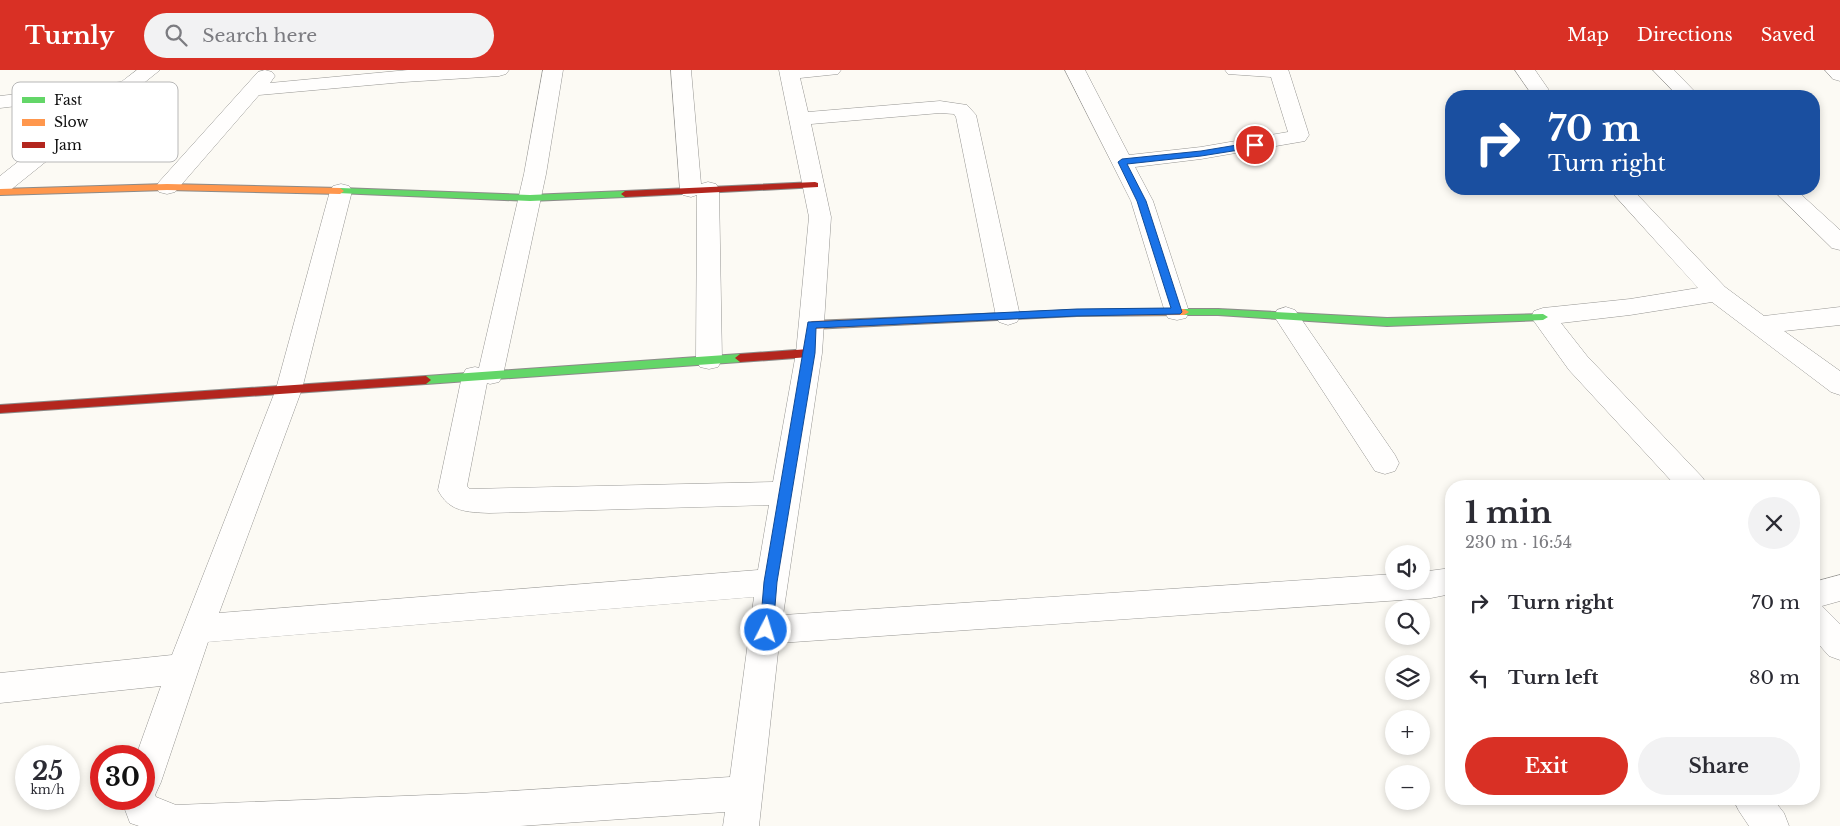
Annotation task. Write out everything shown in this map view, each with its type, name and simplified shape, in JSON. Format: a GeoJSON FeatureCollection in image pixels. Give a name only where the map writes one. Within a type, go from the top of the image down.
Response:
{"type":"FeatureCollection","features":[{"type":"Feature","properties":{"kind":"street"},"geometry":{"type":"LineString","coordinates":[[133,82],[150,70]]}},
{"type":"Feature","properties":{"kind":"street"},"geometry":{"type":"LineString","coordinates":[[167,188],[252,90],[272,70]]}},
{"type":"Feature","properties":{"kind":"street"},"geometry":{"type":"LineString","coordinates":[[252,90],[404,76],[499,70]]}},
{"type":"Feature","properties":{"kind":"street"},"geometry":{"type":"LineString","coordinates":[[553,70],[530,198],[452,490],[464,500],[786,493]]}},
{"type":"Feature","properties":{"kind":"street"},"geometry":{"type":"LineString","coordinates":[[681,70],[700,189],[709,360]]}},
{"type":"Feature","properties":{"kind":"street"},"geometry":{"type":"LineString","coordinates":[[151,810],[176,823],[479,812],[743,809],[771,582],[809,353],[820,217],[789,71],[831,70]]}},
{"type":"Feature","properties":{"kind":"street"},"geometry":{"type":"LineString","coordinates":[[1075,70],[1142,201],[1177,312]]}},
{"type":"Feature","properties":{"kind":"street"},"geometry":{"type":"LineString","coordinates":[[1122,162],[1201,153],[1298,137],[1294,117],[1279,71],[1235,70]]}},
{"type":"Feature","properties":{"kind":"street"},"geometry":{"type":"LineString","coordinates":[[1525,70],[1539,90]]}},
{"type":"Feature","properties":{"kind":"street"},"geometry":{"type":"LineString","coordinates":[[1663,70],[1683,90]]}},
{"type":"Feature","properties":{"kind":"street"},"geometry":{"type":"LineString","coordinates":[[1835,70],[1840,75]]}},
{"type":"Feature","properties":{"kind":"street"},"geometry":{"type":"LineString","coordinates":[[800,119],[940,108],[960,109],[966,115],[968,123],[1008,316]]}},
{"type":"Feature","properties":{"kind":"street"},"geometry":{"type":"LineString","coordinates":[[0,187],[32,162]]}},
{"type":"Feature","properties":{"kind":"street"},"geometry":{"type":"LineString","coordinates":[[0,192],[249,188],[530,198],[814,185]]}},
{"type":"Feature","properties":{"kind":"street"},"geometry":{"type":"LineString","coordinates":[[155,757],[197,629],[290,389],[341,191]]}},
{"type":"Feature","properties":{"kind":"street"},"geometry":{"type":"LineString","coordinates":[[1626,195],[1716,293],[1840,385]]}},
{"type":"Feature","properties":{"kind":"street"},"geometry":{"type":"LineString","coordinates":[[1789,195],[1840,243]]}},
{"type":"Feature","properties":{"kind":"street"},"geometry":{"type":"LineString","coordinates":[[812,324],[1008,316],[1177,312],[1218,312],[1387,322],[1543,317],[1630,307],[1716,293]]}},
{"type":"Feature","properties":{"kind":"street"},"geometry":{"type":"LineString","coordinates":[[1286,316],[1385,463]]}},
{"type":"Feature","properties":{"kind":"street"},"geometry":{"type":"LineString","coordinates":[[1759,325],[1840,316]]}},
{"type":"Feature","properties":{"kind":"street"},"geometry":{"type":"LineString","coordinates":[[1543,317],[1578,363],[1687,480]]}},
{"type":"Feature","properties":{"kind":"street"},"geometry":{"type":"LineString","coordinates":[[0,409],[809,353]]}},
{"type":"Feature","properties":{"kind":"street"},"geometry":{"type":"LineString","coordinates":[[197,629],[771,582]]}},
{"type":"Feature","properties":{"kind":"street"},"geometry":{"type":"LineString","coordinates":[[766,630],[1431,585],[1445,582]]}},
{"type":"Feature","properties":{"kind":"street"},"geometry":{"type":"LineString","coordinates":[[1820,593],[1840,588]]}},
{"type":"Feature","properties":{"kind":"street"},"geometry":{"type":"LineString","coordinates":[[1820,623],[1840,646]]}},
{"type":"Feature","properties":{"kind":"street"},"geometry":{"type":"LineString","coordinates":[[0,688],[183,669]]}},
{"type":"Feature","properties":{"kind":"street"},"geometry":{"type":"LineString","coordinates":[[1755,805],[1771,826]]}},
{"type":"Feature","properties":{"kind":"traffic: fast"},"geometry":{"type":"LineString","coordinates":[[340,191],[530,198],[625,194]]}},
{"type":"Feature","properties":{"kind":"traffic: fast"},"geometry":{"type":"LineString","coordinates":[[1184,312],[1218,312],[1387,322],[1543,317]]}},
{"type":"Feature","properties":{"kind":"traffic: fast"},"geometry":{"type":"LineString","coordinates":[[426,380],[740,358]]}},
{"type":"Feature","properties":{"kind":"traffic: slow"},"geometry":{"type":"LineString","coordinates":[[0,192],[167,187],[340,191]]}},
{"type":"Feature","properties":{"kind":"traffic: slow"},"geometry":{"type":"LineString","coordinates":[[812,325],[1077,313],[1184,312]]}},
{"type":"Feature","properties":{"kind":"traffic: jam"},"geometry":{"type":"LineString","coordinates":[[625,194],[815,185]]}},
{"type":"Feature","properties":{"kind":"traffic: jam"},"geometry":{"type":"LineString","coordinates":[[740,358],[809,353]]}},
{"type":"Feature","properties":{"kind":"traffic: jam"},"geometry":{"type":"LineString","coordinates":[[0,409],[426,380]]}},
{"type":"Feature","properties":{"kind":"route"},"geometry":{"type":"LineString","coordinates":[[766,630],[771,582],[809,353],[812,324],[1077,313],[1177,312],[1142,201],[1122,162],[1255,145]]}}]}
